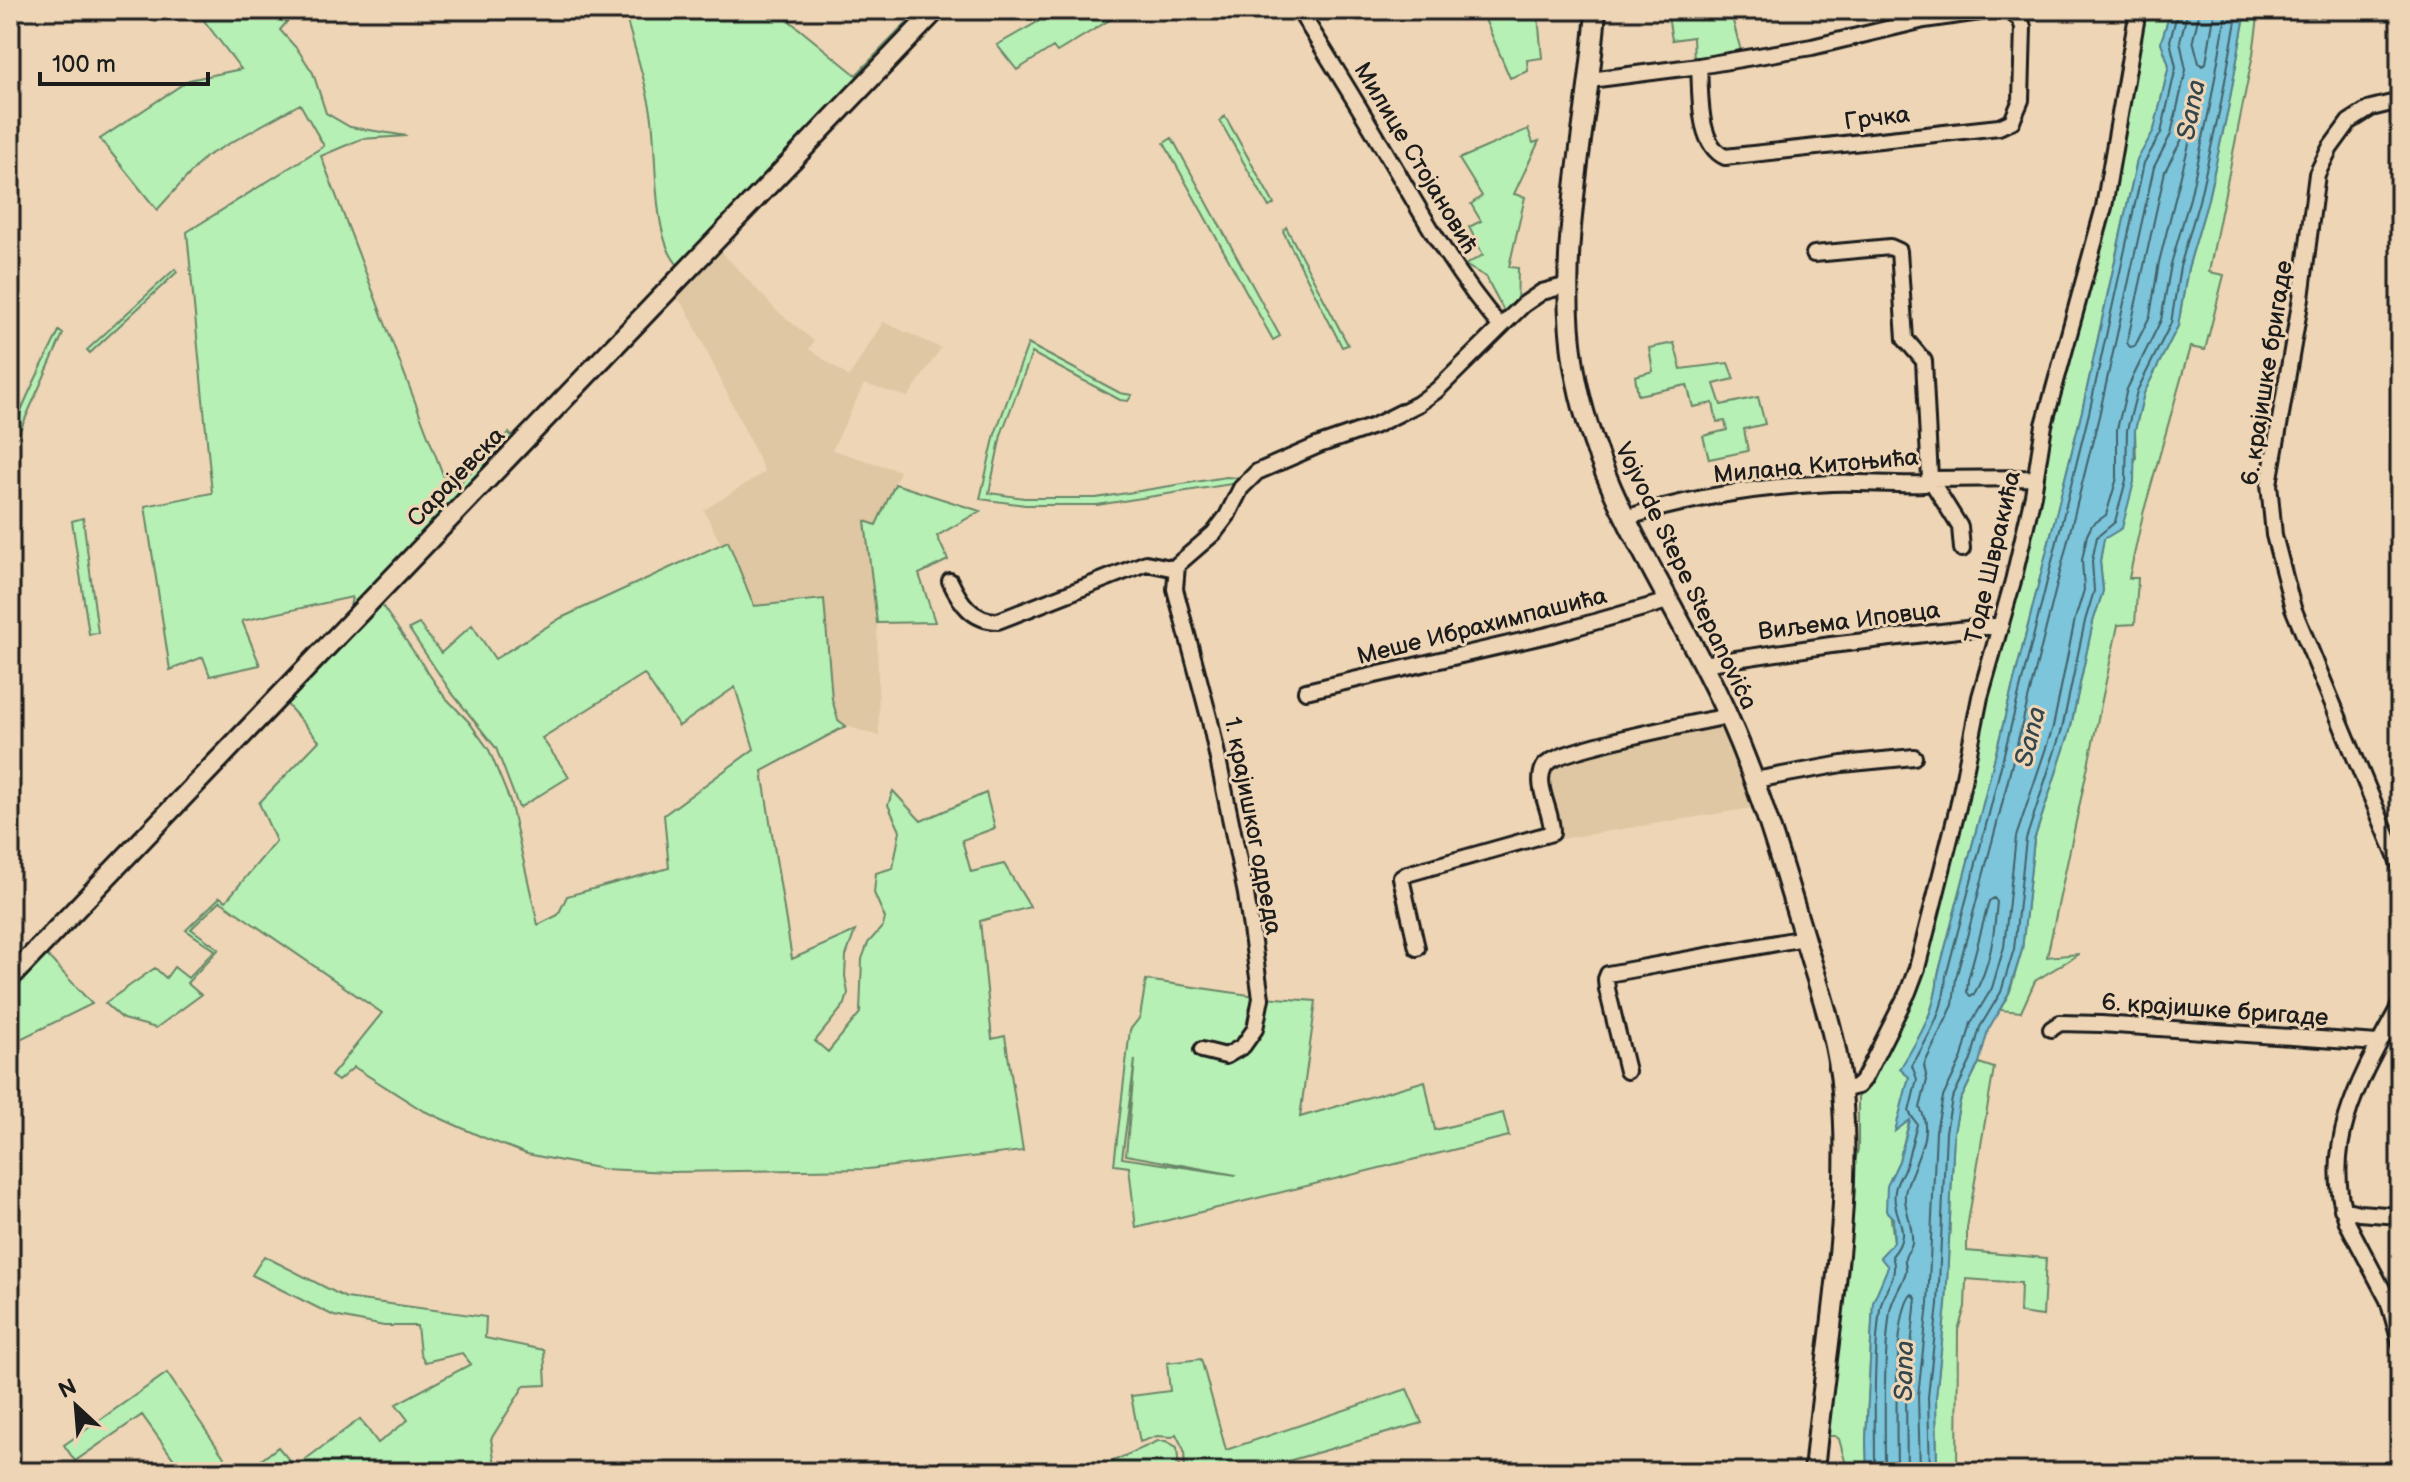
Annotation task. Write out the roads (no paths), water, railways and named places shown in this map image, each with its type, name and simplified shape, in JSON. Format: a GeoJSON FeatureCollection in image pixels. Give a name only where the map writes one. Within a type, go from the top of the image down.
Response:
{"type":"FeatureCollection","features":[{"type":"Feature","properties":{"kind":"main road","name":"Сарајевска"},"geometry":{"type":"LineString","coordinates":[[10,978],[936,10]]}},
{"type":"Feature","properties":{"kind":"main road","name":"Vojvode Stepe Stepanovića"},"geometry":{"type":"LineString","coordinates":[[1596,10],[1590,80],[1572,209],[1568,285],[1579,392],[1600,459],[1625,518],[1728,716],[1755,780],[1830,1026],[1842,1090],[1845,1145],[1814,1472]]}},
{"type":"Feature","properties":{"kind":"street","name":"Милице Стојановић"},"geometry":{"type":"LineString","coordinates":[[1299,10],[1442,245],[1500,326]]}},
{"type":"Feature","properties":{"kind":"street"},"geometry":{"type":"LineString","coordinates":[[1590,80],[1812,47],[1924,20],[1994,10]]}},
{"type":"Feature","properties":{"kind":"street","name":"Грчка"},"geometry":{"type":"LineString","coordinates":[[1699,66],[1706,132],[1712,147],[1725,157],[1999,127],[2012,121],[2021,100],[2023,27],[2020,19],[2008,10]]}},
{"type":"Feature","properties":{"kind":"street","name":"Тоде Швракића"},"geometry":{"type":"LineString","coordinates":[[1842,1090],[1858,1086],[1864,1079],[1917,968],[1958,807],[1980,697],[2017,567],[2044,425],[2104,207],[2138,10]]}},
{"type":"Feature","properties":{"kind":"street","name":"6. крајишке бригаде"},"geometry":{"type":"LineString","coordinates":[[2400,101],[2371,108],[2349,122],[2330,148],[2317,174],[2301,298],[2269,484],[2274,535],[2293,608],[2400,866]]}},
{"type":"Feature","properties":{"kind":"street","name":"Милана Китоњића"},"geometry":{"type":"LineString","coordinates":[[1625,518],[1680,503],[1780,486],[1924,484],[1930,479],[1924,361],[1905,339],[1899,251],[1890,247],[1814,254]]}},
{"type":"Feature","properties":{"kind":"street"},"geometry":{"type":"LineString","coordinates":[[950,581],[968,611],[989,621],[998,621],[1146,563],[1176,569],[1182,560],[1214,533],[1247,480],[1296,454],[1374,426],[1418,404],[1437,390],[1523,305],[1542,292],[1568,285]]}},
{"type":"Feature","properties":{"kind":"street"},"geometry":{"type":"LineString","coordinates":[[1930,479],[2035,478]]}},
{"type":"Feature","properties":{"kind":"street"},"geometry":{"type":"LineString","coordinates":[[1930,479],[1960,527],[1962,549]]}},
{"type":"Feature","properties":{"kind":"street","name":"1. крајишког одреда"},"geometry":{"type":"LineString","coordinates":[[1176,569],[1178,604],[1210,721],[1246,894],[1261,998],[1255,1029],[1243,1046],[1226,1056],[1202,1050]]}},
{"type":"Feature","properties":{"kind":"street","name":"Меше Ибрахимпашића"},"geometry":{"type":"LineString","coordinates":[[1306,691],[1552,634],[1668,601]]}},
{"type":"Feature","properties":{"kind":"street","name":"Виљема Иповца"},"geometry":{"type":"LineString","coordinates":[[1702,664],[2001,625]]}},
{"type":"Feature","properties":{"kind":"street"},"geometry":{"type":"LineString","coordinates":[[1417,948],[1401,878],[1550,835],[1552,822],[1541,778],[1547,762],[1584,748],[1728,716]]}},
{"type":"Feature","properties":{"kind":"street"},"geometry":{"type":"LineString","coordinates":[[1755,780],[1842,764],[1914,757]]}},
{"type":"Feature","properties":{"kind":"street"},"geometry":{"type":"LineString","coordinates":[[1627,1071],[1607,989],[1608,974],[1804,938]]}},
{"type":"Feature","properties":{"kind":"street"},"geometry":{"type":"LineString","coordinates":[[2398,1012],[2378,1043],[2358,1086],[2342,1131],[2337,1168],[2342,1209],[2359,1248],[2388,1300],[2400,1342]]}},
{"type":"Feature","properties":{"kind":"street","name":"6. крајишке бригаде"},"geometry":{"type":"LineString","coordinates":[[2051,1029],[2060,1023],[2101,1024],[2378,1043]]}},
{"type":"Feature","properties":{"kind":"street"},"geometry":{"type":"LineString","coordinates":[[2342,1209],[2400,1216]]}},
{"type":"Feature","properties":{"kind":"water","name":"Sana"},"geometry":{"type":"Polygon","coordinates":[[[2171,10],[2246,10],[2228,109],[2207,203],[2188,268],[2178,326],[2144,393],[2135,430],[2134,482],[2122,528],[2104,539],[2100,561],[2103,591],[2093,622],[2070,731],[2034,840],[2022,950],[2008,995],[1988,1030],[1979,1063],[1960,1101],[1954,1132],[1946,1305],[1936,1397],[1937,1472],[1867,1472],[1873,1302],[1888,1267],[1880,1257],[1894,1242],[1893,1218],[1886,1211],[1887,1186],[1899,1161],[1910,1120],[1895,1131],[1909,1077],[1900,1069],[1920,1035],[1934,1001],[1938,975],[2082,411],[2137,160],[2154,130],[2169,65],[2161,42],[2171,10]]]}}]}
